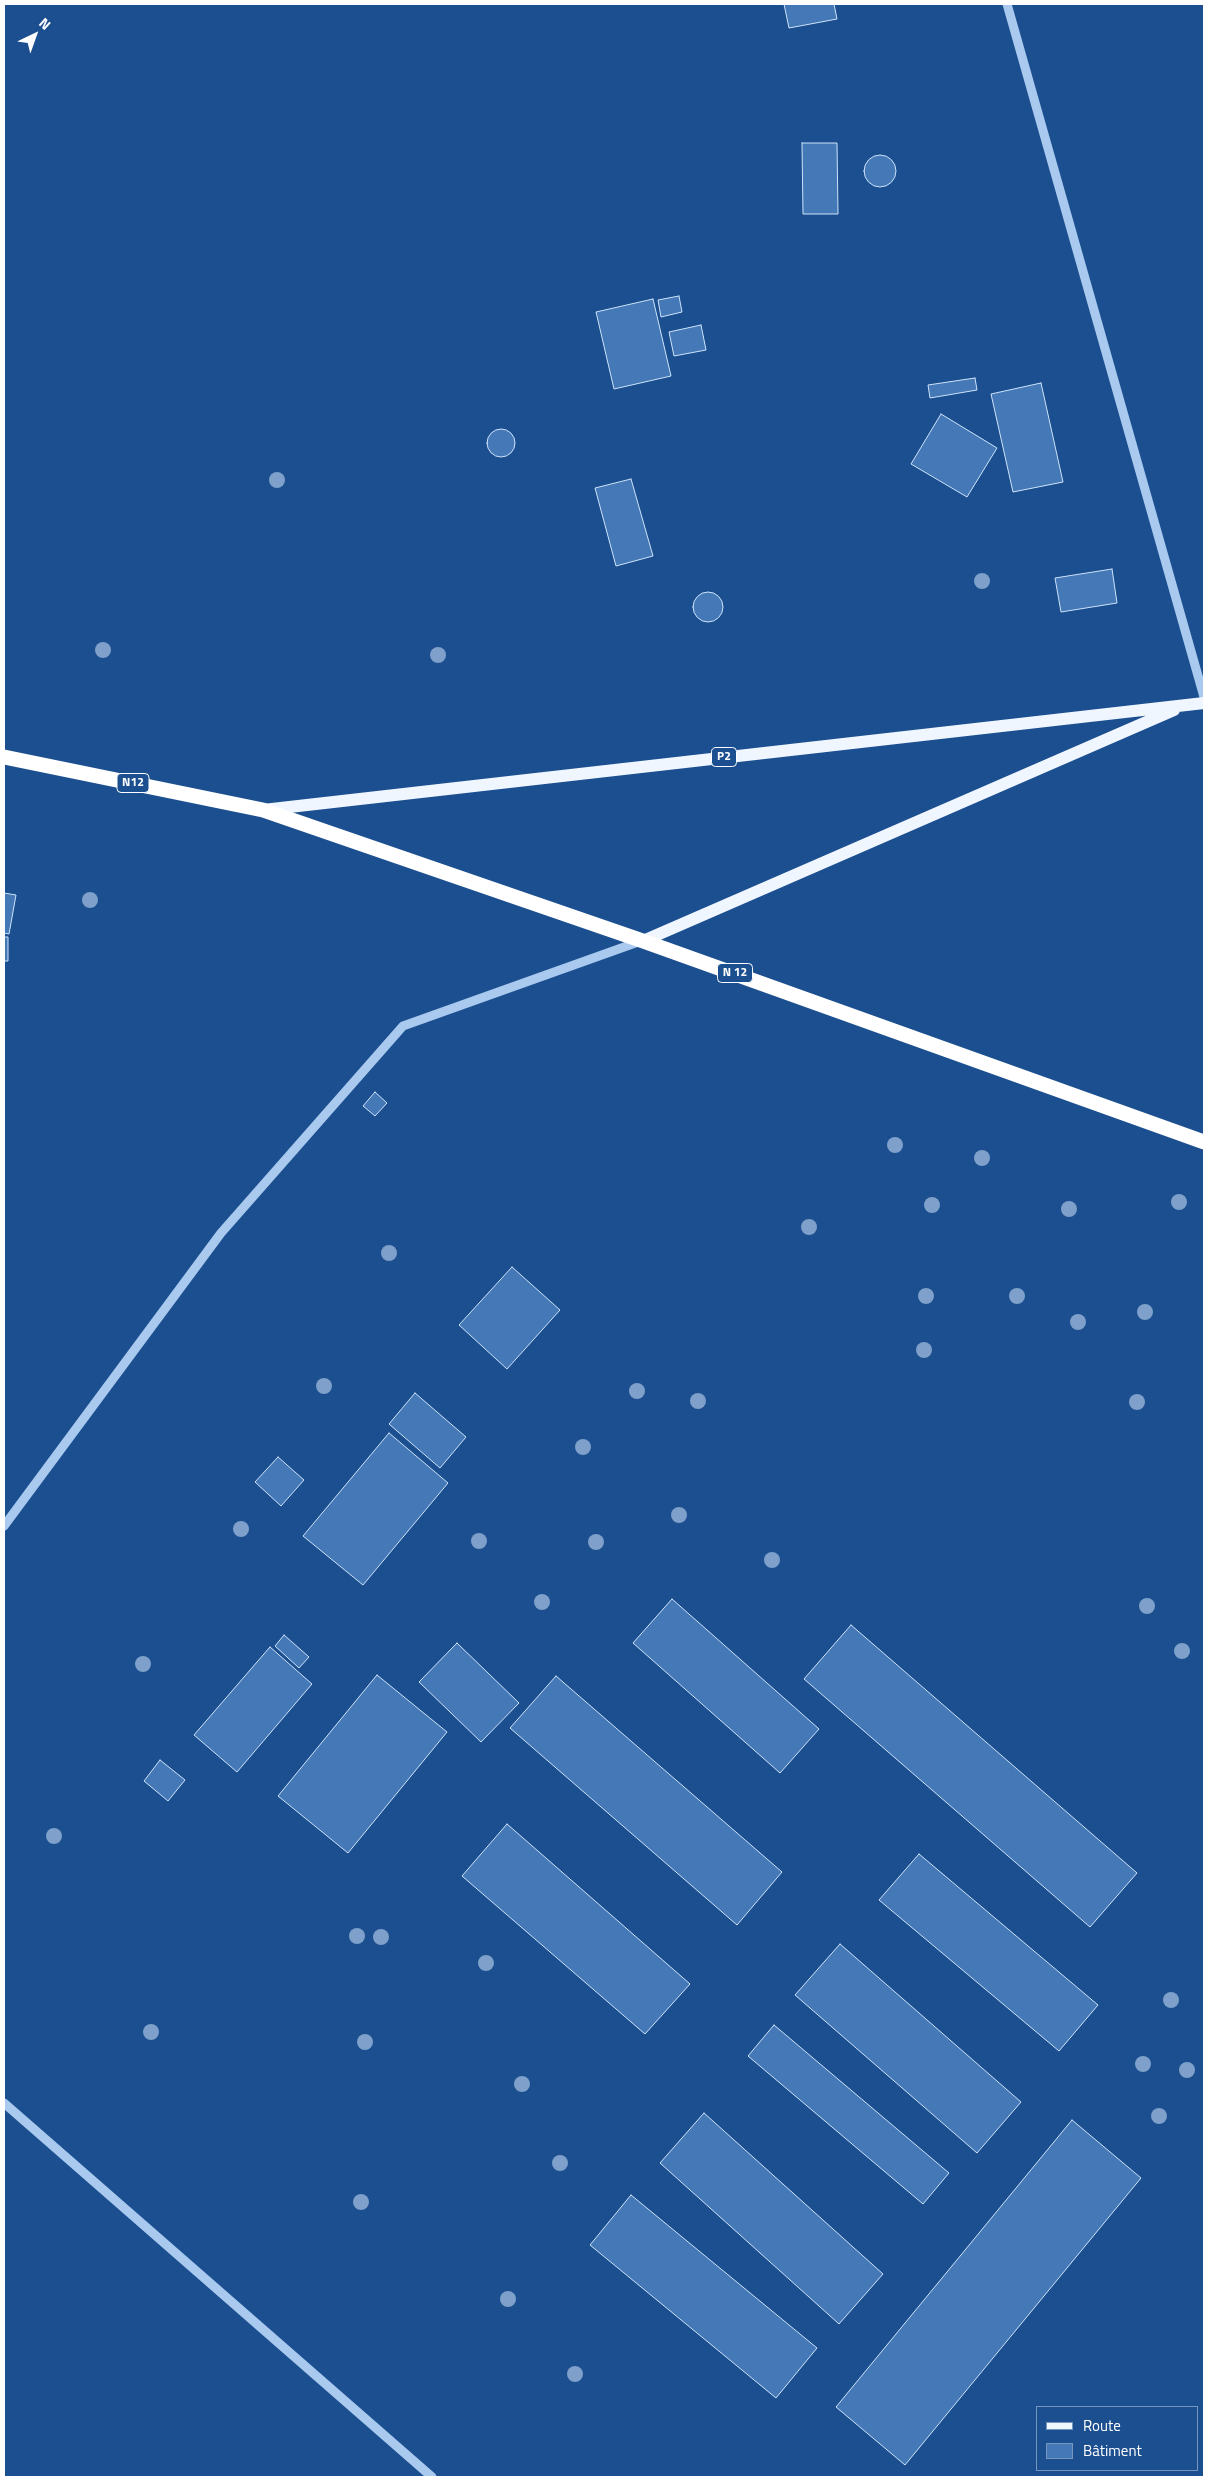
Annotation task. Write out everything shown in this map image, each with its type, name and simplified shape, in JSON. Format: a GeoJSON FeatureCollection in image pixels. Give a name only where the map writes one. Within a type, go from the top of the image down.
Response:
{"type":"FeatureCollection","features":[{"type":"Feature","properties":{"kind":"highway","name":"N12"},"geometry":{"type":"LineString","coordinates":[[4,757],[263,810]]}},
{"type":"Feature","properties":{"kind":"highway","name":"N 12"},"geometry":{"type":"LineString","coordinates":[[263,810],[643,940],[1204,1142]]}},
{"type":"Feature","properties":{"kind":"main road","name":"P2"},"geometry":{"type":"LineString","coordinates":[[263,810],[1204,703]]}},
{"type":"Feature","properties":{"kind":"main road","name":"P2"},"geometry":{"type":"LineString","coordinates":[[643,940],[1185,705]]}},
{"type":"Feature","properties":{"kind":"street"},"geometry":{"type":"LineString","coordinates":[[1008,4],[1204,697]]}},
{"type":"Feature","properties":{"kind":"street"},"geometry":{"type":"LineString","coordinates":[[4,1526],[221,1233],[403,1026],[643,940]]}},
{"type":"Feature","properties":{"kind":"street"},"geometry":{"type":"LineString","coordinates":[[4,2104],[432,2477]]}},
{"type":"Feature","properties":{"kind":"building"},"geometry":{"type":"Polygon","coordinates":[[[784,4],[834,4],[837,19],[789,28],[784,4]]]}},
{"type":"Feature","properties":{"kind":"building"},"geometry":{"type":"Polygon","coordinates":[[[802,143],[837,143],[838,214],[803,214],[802,143]]]}},
{"type":"Feature","properties":{"kind":"building"},"geometry":{"type":"Polygon","coordinates":[[[880,155],[891,160],[896,171],[891,182],[880,187],[869,182],[864,171],[869,160],[880,155]]]}},
{"type":"Feature","properties":{"kind":"building"},"geometry":{"type":"Polygon","coordinates":[[[679,296],[682,312],[661,317],[658,300],[679,296]]]}},
{"type":"Feature","properties":{"kind":"building"},"geometry":{"type":"Polygon","coordinates":[[[653,299],[671,376],[614,389],[596,312],[653,299]]]}},
{"type":"Feature","properties":{"kind":"building"},"geometry":{"type":"Polygon","coordinates":[[[701,325],[706,350],[674,356],[669,332],[701,325]]]}},
{"type":"Feature","properties":{"kind":"building"},"geometry":{"type":"Polygon","coordinates":[[[975,378],[977,390],[930,398],[928,385],[975,378]]]}},
{"type":"Feature","properties":{"kind":"building"},"geometry":{"type":"Polygon","coordinates":[[[1041,383],[1063,482],[1013,492],[991,394],[1041,383]]]}},
{"type":"Feature","properties":{"kind":"building"},"geometry":{"type":"Polygon","coordinates":[[[941,414],[997,448],[967,497],[911,464],[941,414]]]}},
{"type":"Feature","properties":{"kind":"building"},"geometry":{"type":"Polygon","coordinates":[[[501,429],[511,433],[515,443],[511,453],[501,457],[491,453],[487,443],[491,433],[501,429]]]}},
{"type":"Feature","properties":{"kind":"building"},"geometry":{"type":"Polygon","coordinates":[[[631,479],[653,556],[616,566],[595,488],[631,479]]]}},
{"type":"Feature","properties":{"kind":"building"},"geometry":{"type":"Polygon","coordinates":[[[1112,569],[1117,603],[1061,612],[1055,578],[1112,569]]]}},
{"type":"Feature","properties":{"kind":"building"},"geometry":{"type":"Polygon","coordinates":[[[708,592],[718,597],[723,607],[718,617],[708,622],[698,617],[693,607],[698,597],[708,592]]]}},
{"type":"Feature","properties":{"kind":"building"},"geometry":{"type":"Polygon","coordinates":[[[4,893],[16,895],[9,934],[4,933],[4,893]]]}},
{"type":"Feature","properties":{"kind":"building"},"geometry":{"type":"Polygon","coordinates":[[[4,937],[8,937],[8,961],[4,961],[4,937]]]}},
{"type":"Feature","properties":{"kind":"building"},"geometry":{"type":"Polygon","coordinates":[[[375,1092],[387,1103],[375,1116],[363,1106],[375,1092]]]}},
{"type":"Feature","properties":{"kind":"building"},"geometry":{"type":"Polygon","coordinates":[[[512,1267],[560,1310],[507,1369],[459,1325],[512,1267]]]}},
{"type":"Feature","properties":{"kind":"building"},"geometry":{"type":"Polygon","coordinates":[[[415,1393],[466,1437],[440,1468],[389,1424],[415,1393]]]}},
{"type":"Feature","properties":{"kind":"building"},"geometry":{"type":"Polygon","coordinates":[[[389,1433],[448,1483],[363,1585],[303,1536],[389,1433]]]}},
{"type":"Feature","properties":{"kind":"building"},"geometry":{"type":"Polygon","coordinates":[[[278,1457],[304,1480],[281,1506],[255,1482],[278,1457]]]}},
{"type":"Feature","properties":{"kind":"building"},"geometry":{"type":"Polygon","coordinates":[[[672,1599],[819,1729],[780,1773],[633,1643],[672,1599]]]}},
{"type":"Feature","properties":{"kind":"building"},"geometry":{"type":"Polygon","coordinates":[[[851,1625],[1137,1873],[1090,1927],[804,1679],[851,1625]]]}},
{"type":"Feature","properties":{"kind":"building"},"geometry":{"type":"Polygon","coordinates":[[[284,1635],[309,1657],[299,1668],[275,1646],[284,1635]]]}},
{"type":"Feature","properties":{"kind":"building"},"geometry":{"type":"Polygon","coordinates":[[[457,1643],[519,1703],[481,1742],[419,1682],[457,1643]]]}},
{"type":"Feature","properties":{"kind":"building"},"geometry":{"type":"Polygon","coordinates":[[[270,1647],[312,1684],[237,1772],[194,1735],[270,1647]]]}},
{"type":"Feature","properties":{"kind":"building"},"geometry":{"type":"Polygon","coordinates":[[[377,1675],[447,1732],[348,1853],[278,1796],[377,1675]]]}},
{"type":"Feature","properties":{"kind":"building"},"geometry":{"type":"Polygon","coordinates":[[[556,1676],[782,1872],[737,1925],[510,1728],[556,1676]]]}},
{"type":"Feature","properties":{"kind":"building"},"geometry":{"type":"Polygon","coordinates":[[[160,1760],[185,1780],[168,1801],[144,1781],[160,1760]]]}},
{"type":"Feature","properties":{"kind":"building"},"geometry":{"type":"Polygon","coordinates":[[[507,1824],[690,1984],[645,2034],[462,1876],[507,1824]]]}},
{"type":"Feature","properties":{"kind":"building"},"geometry":{"type":"Polygon","coordinates":[[[919,1854],[1098,2005],[1059,2051],[879,1900],[919,1854]]]}},
{"type":"Feature","properties":{"kind":"building"},"geometry":{"type":"Polygon","coordinates":[[[840,1944],[1021,2102],[977,2153],[795,1995],[840,1944]]]}},
{"type":"Feature","properties":{"kind":"building"},"geometry":{"type":"Polygon","coordinates":[[[774,2025],[949,2173],[923,2204],[748,2056],[774,2025]]]}},
{"type":"Feature","properties":{"kind":"building"},"geometry":{"type":"Polygon","coordinates":[[[704,2113],[883,2274],[839,2324],[660,2163],[704,2113]]]}},
{"type":"Feature","properties":{"kind":"building"},"geometry":{"type":"Polygon","coordinates":[[[1072,2120],[1141,2178],[905,2465],[836,2407],[1072,2120]]]}},
{"type":"Feature","properties":{"kind":"building"},"geometry":{"type":"Polygon","coordinates":[[[631,2195],[817,2348],[776,2398],[590,2245],[631,2195]]]}}]}
